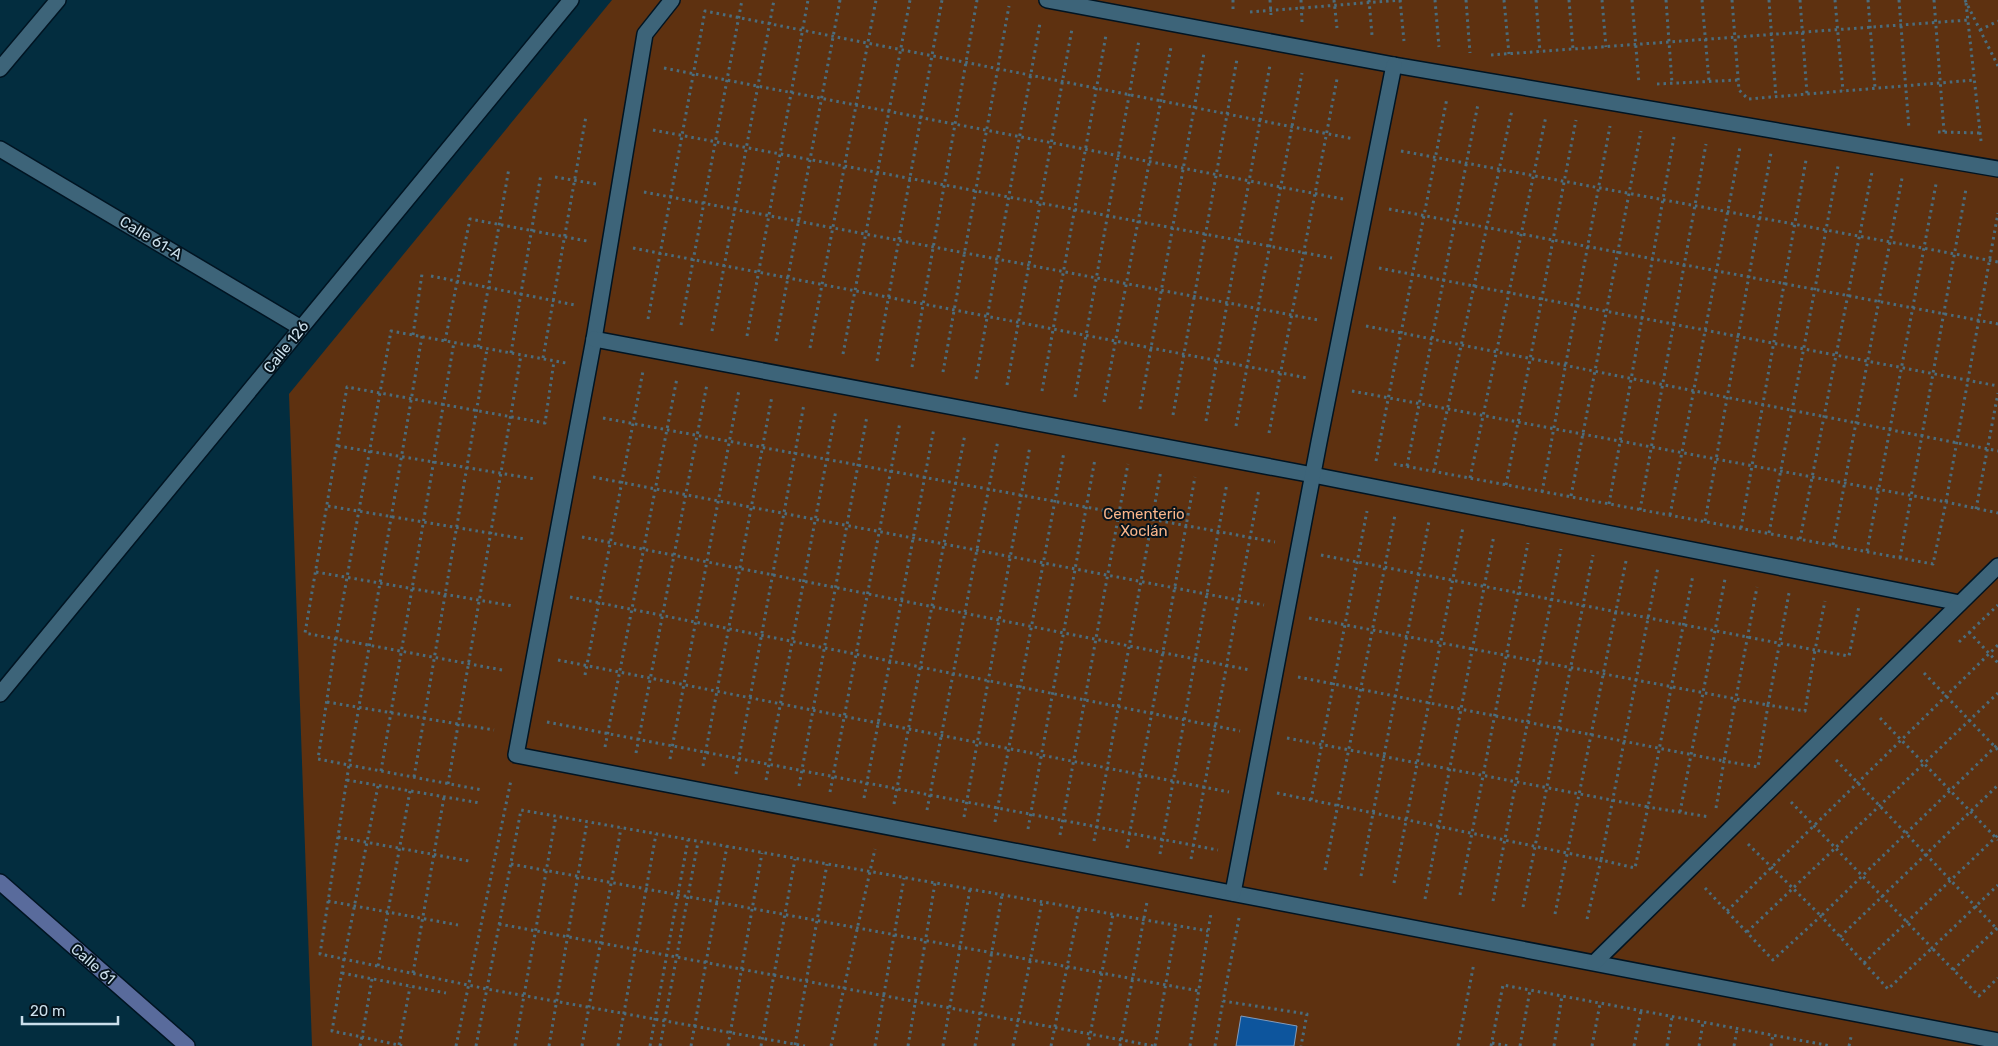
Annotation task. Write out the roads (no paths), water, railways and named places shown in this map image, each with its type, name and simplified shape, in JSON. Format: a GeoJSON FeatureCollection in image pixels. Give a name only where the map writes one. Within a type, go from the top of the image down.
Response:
{"type":"FeatureCollection","features":[{"type":"Feature","properties":{"kind":"main road","name":"Calle 61"},"geometry":{"type":"LineString","coordinates":[[0,882],[187,1046]]}},
{"type":"Feature","properties":{"kind":"street"},"geometry":{"type":"LineString","coordinates":[[0,69],[58,0]]}},
{"type":"Feature","properties":{"kind":"street","name":"Calle 126"},"geometry":{"type":"LineString","coordinates":[[0,694],[571,0]]}},
{"type":"Feature","properties":{"kind":"street"},"geometry":{"type":"LineString","coordinates":[[672,0],[645,34],[594,339],[516,755],[1998,1041]]}},
{"type":"Feature","properties":{"kind":"street"},"geometry":{"type":"LineString","coordinates":[[1046,0],[1394,65],[1998,169]]}},
{"type":"Feature","properties":{"kind":"street"},"geometry":{"type":"LineString","coordinates":[[1238,894],[1313,475],[1394,65]]}},
{"type":"Feature","properties":{"kind":"street","name":"Calle 61-A"},"geometry":{"type":"LineString","coordinates":[[0,149],[301,328]]}},
{"type":"Feature","properties":{"kind":"street"},"geometry":{"type":"LineString","coordinates":[[594,339],[1313,475],[1960,602]]}},
{"type":"Feature","properties":{"kind":"street"},"geometry":{"type":"LineString","coordinates":[[1596,962],[1998,566]]}},
{"type":"Feature","properties":{"kind":"park label","name":"Cementerio Xoclán"},"geometry":{"type":"Point","coordinates":[1144,522]}}]}
